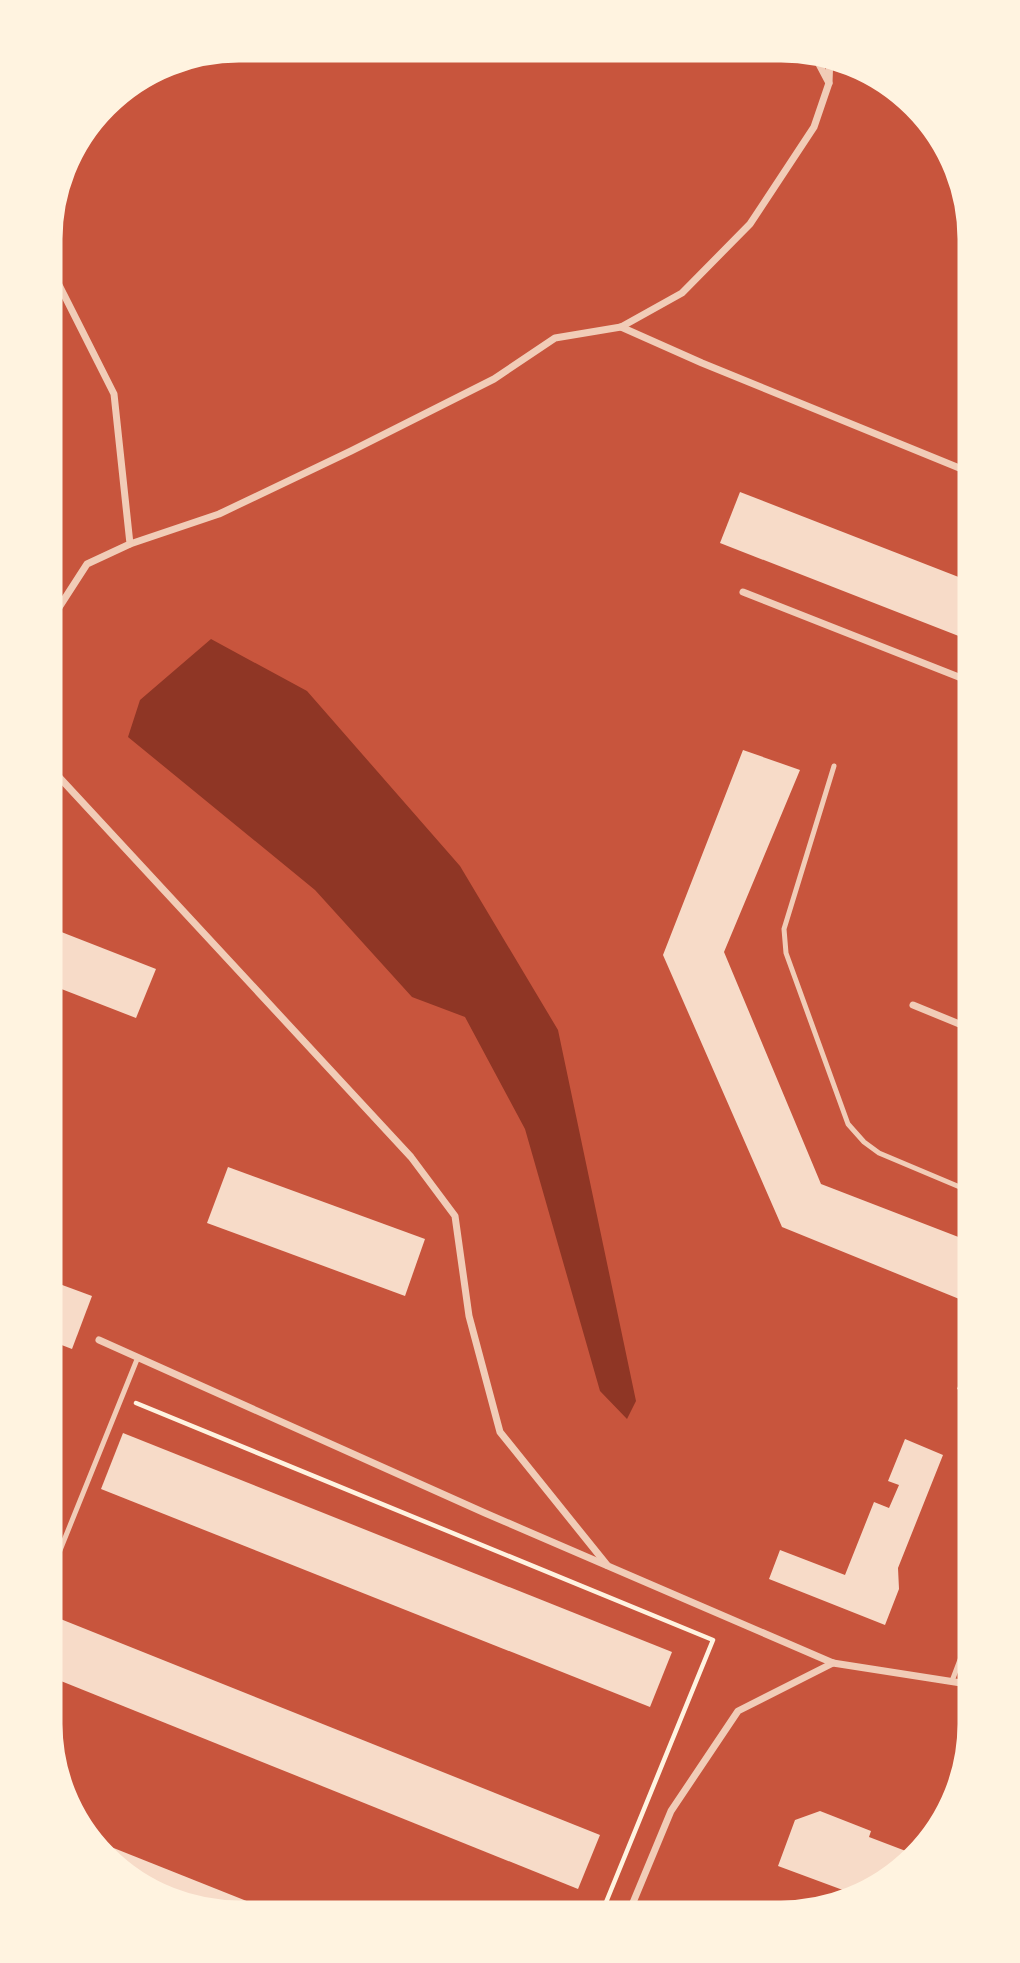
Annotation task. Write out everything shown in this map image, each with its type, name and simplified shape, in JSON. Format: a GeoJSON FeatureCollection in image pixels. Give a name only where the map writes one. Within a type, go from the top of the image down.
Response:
{"type":"FeatureCollection","features":[{"type":"Feature","properties":{"kind":"street"},"geometry":{"type":"LineString","coordinates":[[817,61],[829,83]]}},
{"type":"Feature","properties":{"kind":"street"},"geometry":{"type":"LineString","coordinates":[[58,609],[87,564],[130,544],[219,514],[351,451],[494,379],[555,338],[621,327],[682,293],[750,224],[814,127],[829,83],[830,64]]}},
{"type":"Feature","properties":{"kind":"street"},"geometry":{"type":"LineString","coordinates":[[58,283],[114,394],[130,544]]}},
{"type":"Feature","properties":{"kind":"street"},"geometry":{"type":"LineString","coordinates":[[621,327],[962,469]]}},
{"type":"Feature","properties":{"kind":"street"},"geometry":{"type":"LineString","coordinates":[[743,592],[962,678]]}},
{"type":"Feature","properties":{"kind":"street"},"geometry":{"type":"LineString","coordinates":[[58,776],[411,1157],[455,1216],[469,1316],[500,1432],[607,1565]]}},
{"type":"Feature","properties":{"kind":"street"},"geometry":{"type":"LineString","coordinates":[[913,1005],[962,1025]]}},
{"type":"Feature","properties":{"kind":"street"},"geometry":{"type":"LineString","coordinates":[[99,1340],[485,1513],[833,1662],[962,1683]]}},
{"type":"Feature","properties":{"kind":"street"},"geometry":{"type":"LineString","coordinates":[[632,1905],[671,1811],[738,1710],[833,1662]]}},
{"type":"Feature","properties":{"kind":"lane"},"geometry":{"type":"LineString","coordinates":[[834,766],[784,929],[786,953],[848,1124],[864,1142],[879,1153],[962,1188]]}},
{"type":"Feature","properties":{"kind":"lane"},"geometry":{"type":"LineString","coordinates":[[58,1555],[138,1357]]}},
{"type":"Feature","properties":{"kind":"lane"},"geometry":{"type":"LineString","coordinates":[[952,1681],[962,1655]]}},
{"type":"Feature","properties":{"kind":"path"},"geometry":{"type":"LineString","coordinates":[[122,1398],[713,1640],[605,1905]]}},
{"type":"Feature","properties":{"kind":"shaded area"},"geometry":{"type":"Polygon","coordinates":[[[211,639],[307,691],[460,866],[558,1030],[636,1401],[627,1419],[600,1391],[525,1129],[465,1017],[412,997],[315,890],[128,737],[140,700],[211,639]]]}},
{"type":"Feature","properties":{"kind":"building"},"geometry":{"type":"Polygon","coordinates":[[[740,492],[962,578],[962,637],[720,543],[740,492]]]}},
{"type":"Feature","properties":{"kind":"building"},"geometry":{"type":"Polygon","coordinates":[[[743,750],[800,770],[724,952],[821,1184],[962,1238],[962,1300],[782,1227],[663,955],[743,750]]]}},
{"type":"Feature","properties":{"kind":"building"},"geometry":{"type":"Polygon","coordinates":[[[58,931],[156,969],[136,1018],[58,988],[58,931]]]}},
{"type":"Feature","properties":{"kind":"building"},"geometry":{"type":"Polygon","coordinates":[[[228,1167],[425,1239],[405,1296],[207,1223],[228,1167]]]}},
{"type":"Feature","properties":{"kind":"building"},"geometry":{"type":"Polygon","coordinates":[[[58,1283],[92,1296],[72,1349],[58,1344],[58,1283]]]}},
{"type":"Feature","properties":{"kind":"building"},"geometry":{"type":"Polygon","coordinates":[[[962,1375],[962,1391],[957,1389],[962,1375]]]}},
{"type":"Feature","properties":{"kind":"building"},"geometry":{"type":"Polygon","coordinates":[[[123,1433],[672,1652],[650,1707],[101,1489],[123,1433]]]}},
{"type":"Feature","properties":{"kind":"building"},"geometry":{"type":"Polygon","coordinates":[[[905,1439],[943,1455],[898,1568],[899,1589],[885,1625],[769,1579],[780,1550],[845,1575],[874,1502],[889,1508],[899,1485],[888,1481],[905,1439]]]}},
{"type":"Feature","properties":{"kind":"building"},"geometry":{"type":"Polygon","coordinates":[[[58,1618],[600,1835],[578,1889],[58,1680],[58,1618]]]}},
{"type":"Feature","properties":{"kind":"building"},"geometry":{"type":"Polygon","coordinates":[[[820,1811],[871,1831],[869,1837],[909,1852],[882,1875],[849,1892],[778,1866],[795,1820],[820,1811]]]}},
{"type":"Feature","properties":{"kind":"building"},"geometry":{"type":"Polygon","coordinates":[[[104,1844],[256,1905],[215,1904],[169,1891],[129,1868],[104,1844]]]}}]}
